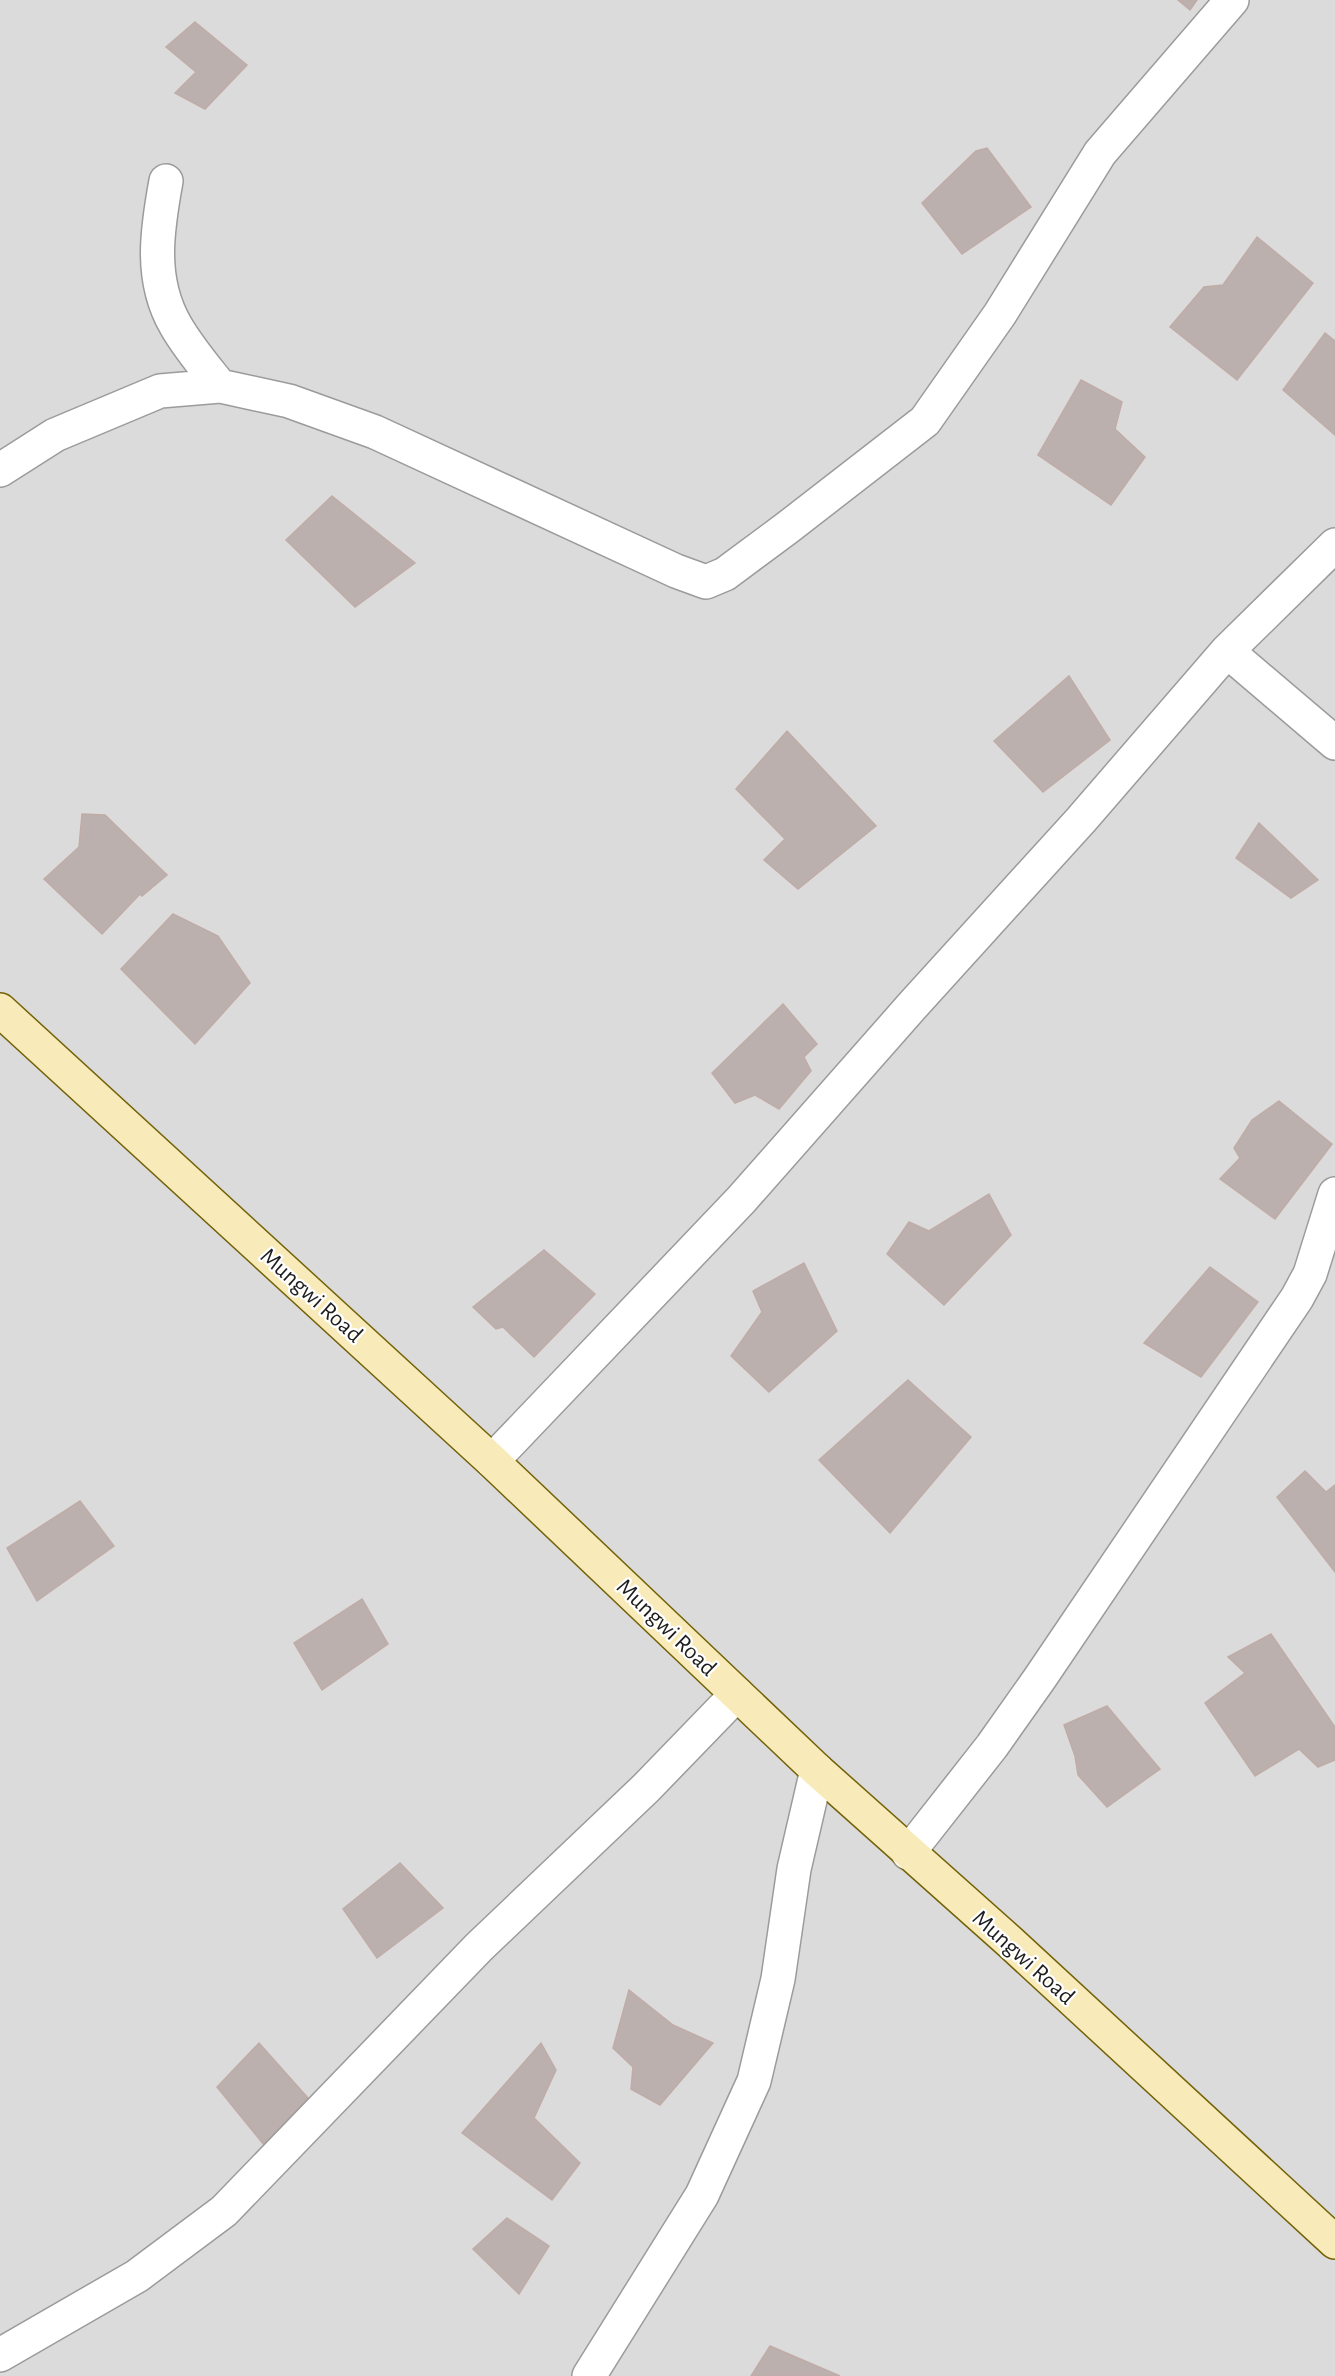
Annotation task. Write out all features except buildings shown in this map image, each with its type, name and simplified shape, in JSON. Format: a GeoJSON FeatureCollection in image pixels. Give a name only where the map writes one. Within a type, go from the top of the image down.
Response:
{"type":"FeatureCollection","features":[{"type":"Feature","properties":{"kind":"main road","name":"Mungwi Road"},"geometry":{"type":"LineString","coordinates":[[0,1010],[492,1461],[817,1770],[1010,1942],[1335,2242]]}},
{"type":"Feature","properties":{"kind":"street"},"geometry":{"type":"LineString","coordinates":[[0,470],[55,435],[160,391],[220,386],[290,401],[375,432],[676,571],[706,582],[725,574],[761,548],[925,421],[1000,314],[1100,153],[1232,0]]}},
{"type":"Feature","properties":{"kind":"street"},"geometry":{"type":"LineString","coordinates":[[166,181],[157,228],[157,271],[175,326],[220,386]]}},
{"type":"Feature","properties":{"kind":"street"},"geometry":{"type":"LineString","coordinates":[[492,1461],[741,1200],[912,1006],[1081,820],[1227,651],[1335,545]]}},
{"type":"Feature","properties":{"kind":"street"},"geometry":{"type":"LineString","coordinates":[[1227,651],[1335,742]]}},
{"type":"Feature","properties":{"kind":"street"},"geometry":{"type":"LineString","coordinates":[[908,1853],[992,1746],[1033,1688],[1297,1298],[1310,1274],[1335,1194]]}},
{"type":"Feature","properties":{"kind":"street"},"geometry":{"type":"LineString","coordinates":[[0,2355],[137,2276],[224,2211],[479,1947],[646,1788],[737,1694]]}},
{"type":"Feature","properties":{"kind":"street"},"geometry":{"type":"LineString","coordinates":[[589,2376],[702,2195],[754,2081],[778,1979],[794,1869],[817,1770]]}},
{"type":"Feature","properties":{"kind":"shaded area"},"geometry":{"type":"Polygon","coordinates":[[[0,0],[1335,0],[1335,2376],[0,2376],[0,0]]]}}]}
